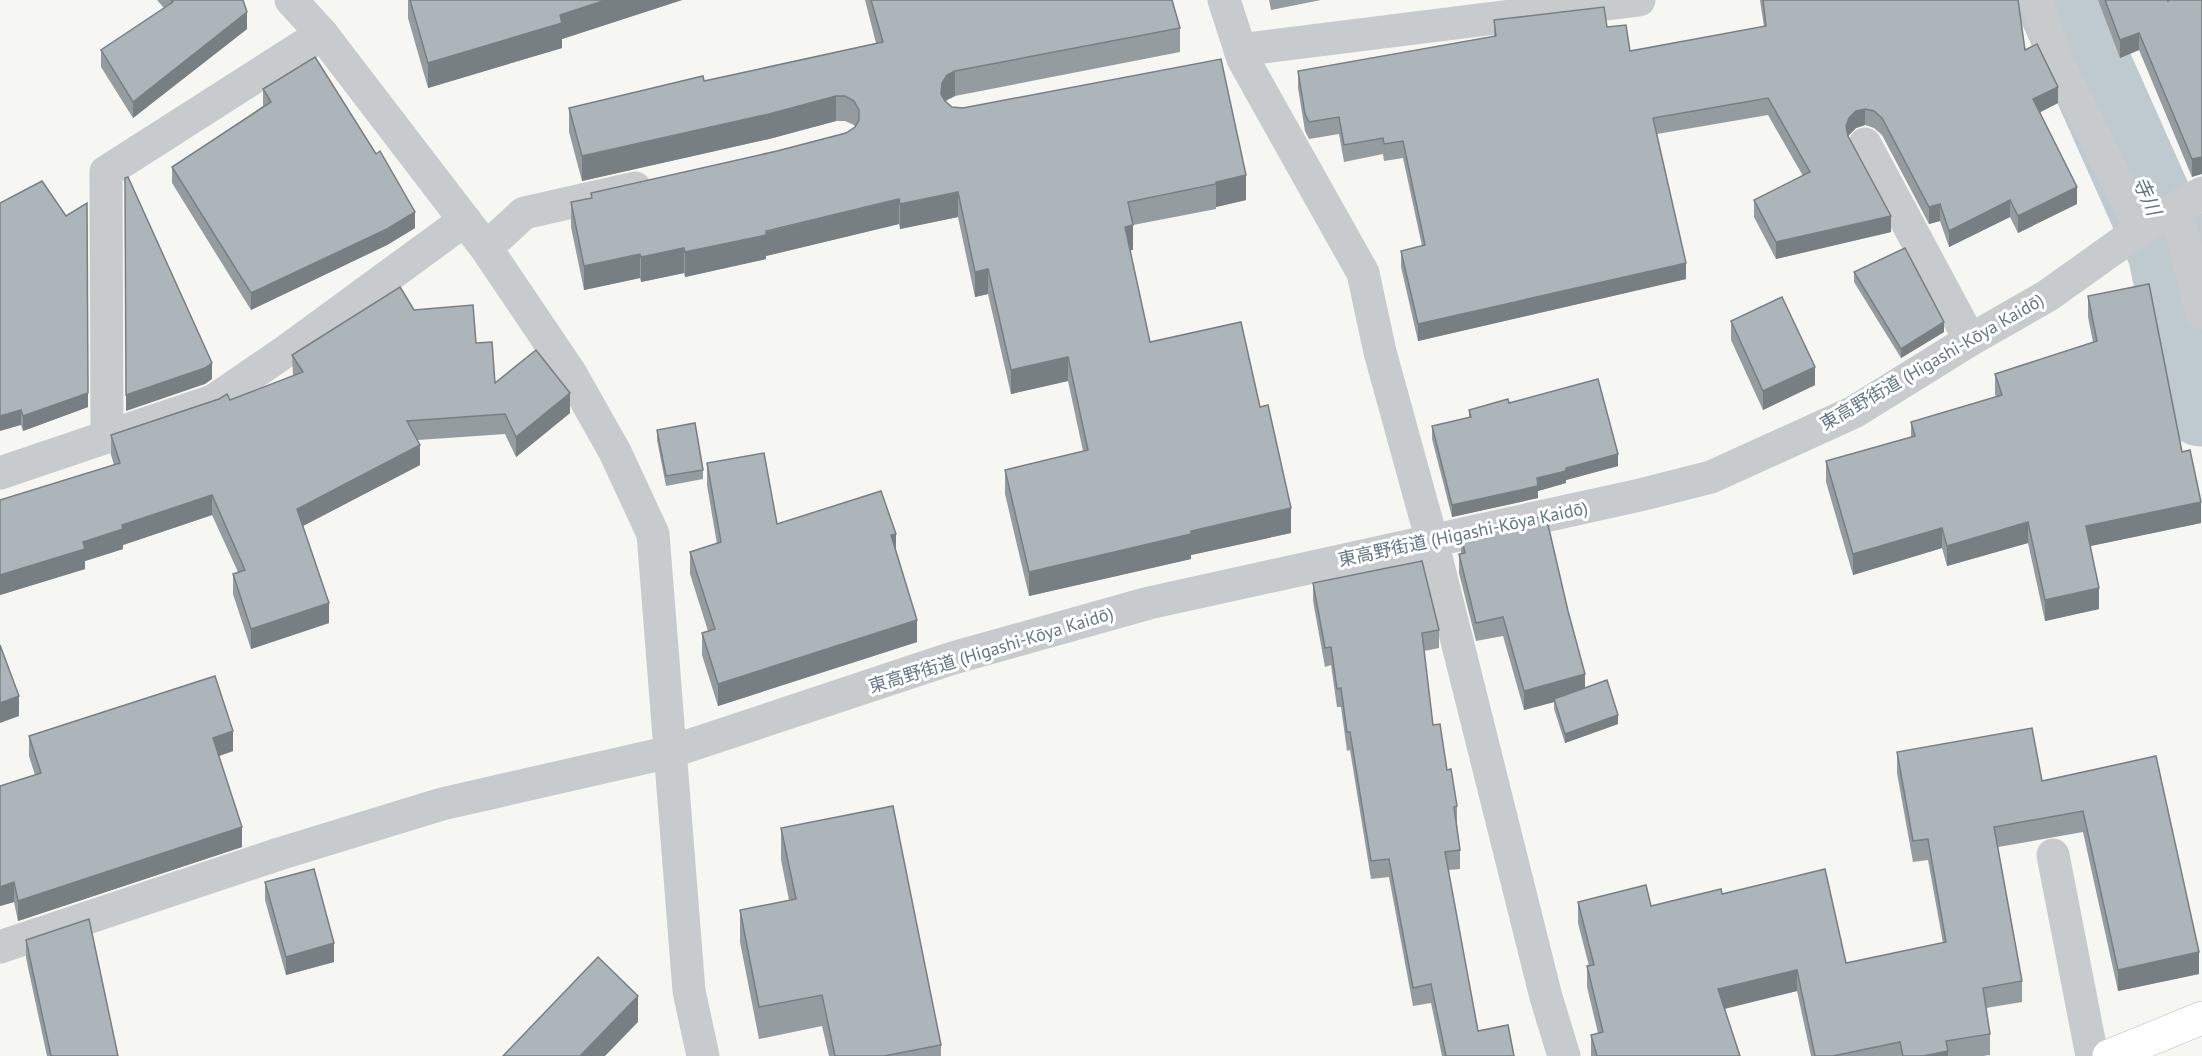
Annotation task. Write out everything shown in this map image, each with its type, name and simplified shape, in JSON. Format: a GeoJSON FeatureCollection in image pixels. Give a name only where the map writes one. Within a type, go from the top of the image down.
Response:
{"type":"FeatureCollection","features":[{"type":"Feature","properties":{"kind":"highway"},"geometry":{"type":"LineString","coordinates":[[2109,1056],[2202,1018]]}},
{"type":"Feature","properties":{"kind":"street"},"geometry":{"type":"LineString","coordinates":[[291,0],[322,34],[486,248],[571,374],[615,452],[653,534],[689,991],[703,1056]]}},
{"type":"Feature","properties":{"kind":"street"},"geometry":{"type":"LineString","coordinates":[[1224,0],[1241,55],[1363,273],[1380,352],[1432,541],[1546,997],[1564,1056]]}},
{"type":"Feature","properties":{"kind":"street"},"geometry":{"type":"LineString","coordinates":[[1209,66],[1241,55],[1639,0]]}},
{"type":"Feature","properties":{"kind":"street"},"geometry":{"type":"LineString","coordinates":[[2036,0],[2056,57],[2141,229]]}},
{"type":"Feature","properties":{"kind":"street"},"geometry":{"type":"LineString","coordinates":[[107,437],[106,172],[322,34]]}},
{"type":"Feature","properties":{"kind":"street"},"geometry":{"type":"LineString","coordinates":[[1864,144],[1970,340]]}},
{"type":"Feature","properties":{"kind":"street"},"geometry":{"type":"LineString","coordinates":[[486,248],[524,213],[662,181]]}},
{"type":"Feature","properties":{"kind":"street"},"geometry":{"type":"LineString","coordinates":[[2189,201],[2202,313]]}},
{"type":"Feature","properties":{"kind":"street","name":"東高野街道 (Higashi-Kōya Kaidō)"},"geometry":{"type":"LineString","coordinates":[[0,948],[279,854],[442,804],[670,752],[953,658],[1149,603],[1640,495],[1711,477],[1854,412],[1970,340],[2047,296],[2141,229],[2189,201]]}},
{"type":"Feature","properties":{"kind":"street"},"geometry":{"type":"LineString","coordinates":[[0,473],[213,401],[286,351],[465,220]]}},
{"type":"Feature","properties":{"kind":"street"},"geometry":{"type":"LineString","coordinates":[[2053,855],[2092,1056]]}},
{"type":"Feature","properties":{"kind":"building"},"geometry":{"type":"Polygon","coordinates":[[[171,0],[243,0],[247,12],[133,102],[101,50],[173,2],[171,0]]]}},
{"type":"Feature","properties":{"kind":"building"},"geometry":{"type":"Polygon","coordinates":[[[410,0],[606,0],[560,15],[562,23],[428,63],[410,0]]]}},
{"type":"Feature","properties":{"kind":"building"},"geometry":{"type":"Polygon","coordinates":[[[871,0],[1172,0],[1180,28],[955,71],[947,75],[942,83],[941,94],[952,107],[963,108],[1221,59],[1246,175],[1216,182],[1216,184],[1128,202],[1133,225],[1125,227],[1150,342],[1241,322],[1260,407],[1268,405],[1291,508],[1029,572],[1005,470],[1088,450],[1068,357],[1011,370],[988,269],[975,272],[958,192],[900,204],[899,199],[766,231],[766,235],[685,252],[684,248],[641,257],[640,254],[584,266],[571,202],[592,198],[591,193],[846,133],[855,127],[859,120],[859,110],[854,101],[845,96],[836,96],[769,114],[582,156],[569,108],[703,76],[704,81],[883,42],[871,0]]]}},
{"type":"Feature","properties":{"kind":"building"},"geometry":{"type":"Polygon","coordinates":[[[1763,0],[2018,0],[2025,50],[2037,44],[2058,87],[2033,99],[2077,187],[2018,216],[2010,200],[1949,231],[1940,204],[1929,207],[1882,118],[1874,111],[1865,109],[1856,111],[1849,118],[1846,126],[1848,136],[1891,216],[1776,242],[1754,200],[1810,172],[1768,98],[1653,118],[1686,263],[1418,324],[1401,251],[1425,245],[1403,141],[1384,144],[1383,138],[1344,145],[1339,117],[1309,122],[1305,114],[1298,71],[1496,36],[1494,20],[1604,7],[1607,27],[1626,25],[1630,51],[1766,26],[1763,0]]]}},
{"type":"Feature","properties":{"kind":"building"},"geometry":{"type":"Polygon","coordinates":[[[2105,0],[2202,0],[2202,157],[2192,159],[2139,33],[2120,40],[2105,0]]]}},
{"type":"Feature","properties":{"kind":"building"},"geometry":{"type":"Polygon","coordinates":[[[315,57],[376,154],[380,151],[415,212],[387,229],[251,293],[172,167],[271,102],[263,89],[315,57]]]}},
{"type":"Feature","properties":{"kind":"building"},"geometry":{"type":"Polygon","coordinates":[[[128,177],[212,363],[205,368],[126,395],[125,178],[128,177]]]}},
{"type":"Feature","properties":{"kind":"building"},"geometry":{"type":"Polygon","coordinates":[[[42,181],[66,216],[87,203],[88,393],[23,416],[21,410],[0,416],[0,203],[42,181]]]}},
{"type":"Feature","properties":{"kind":"building"},"geometry":{"type":"Polygon","coordinates":[[[1905,248],[1944,322],[1901,349],[1854,272],[1905,248]]]}},
{"type":"Feature","properties":{"kind":"building"},"geometry":{"type":"Polygon","coordinates":[[[2149,284],[2182,452],[2190,450],[2201,502],[2086,526],[2099,588],[2045,600],[2028,522],[1947,546],[1942,528],[1853,554],[1826,461],[1915,436],[1911,422],[2002,395],[1995,374],[2097,341],[2088,296],[2149,284]]]}},
{"type":"Feature","properties":{"kind":"building"},"geometry":{"type":"Polygon","coordinates":[[[400,287],[414,310],[473,305],[476,343],[492,342],[495,383],[536,350],[570,393],[516,437],[505,414],[407,421],[420,445],[297,509],[329,603],[251,629],[233,574],[245,570],[212,495],[122,525],[123,529],[83,542],[85,549],[0,575],[0,500],[120,463],[111,435],[219,399],[227,394],[230,400],[303,372],[292,355],[400,287]]]}},
{"type":"Feature","properties":{"kind":"building"},"geometry":{"type":"Polygon","coordinates":[[[1782,297],[1815,367],[1763,391],[1731,321],[1782,297]]]}},
{"type":"Feature","properties":{"kind":"building"},"geometry":{"type":"Polygon","coordinates":[[[1598,379],[1618,454],[1537,478],[1538,486],[1452,505],[1432,426],[1471,417],[1469,410],[1508,399],[1509,403],[1598,379]]]}},
{"type":"Feature","properties":{"kind":"building"},"geometry":{"type":"Polygon","coordinates":[[[695,423],[703,470],[666,476],[657,430],[695,423]]]}},
{"type":"Feature","properties":{"kind":"building"},"geometry":{"type":"Polygon","coordinates":[[[764,453],[777,524],[881,491],[896,534],[891,535],[917,620],[718,684],[702,633],[715,629],[690,552],[721,542],[707,463],[764,453]]]}},
{"type":"Feature","properties":{"kind":"building"},"geometry":{"type":"Polygon","coordinates":[[[1546,516],[1585,674],[1524,691],[1503,617],[1476,623],[1459,554],[1465,553],[1461,535],[1546,516]]]}},
{"type":"Feature","properties":{"kind":"building"},"geometry":{"type":"Polygon","coordinates":[[[1422,561],[1439,630],[1422,633],[1433,725],[1440,724],[1447,770],[1451,769],[1457,806],[1454,807],[1460,850],[1445,852],[1478,1031],[1508,1025],[1514,1056],[1446,1056],[1431,984],[1413,988],[1389,859],[1371,861],[1341,688],[1337,689],[1331,647],[1325,648],[1313,583],[1422,561]]]}},
{"type":"Feature","properties":{"kind":"building"},"geometry":{"type":"Polygon","coordinates":[[[0,645],[19,696],[0,703],[0,645]]]}},
{"type":"Feature","properties":{"kind":"building"},"geometry":{"type":"Polygon","coordinates":[[[215,676],[233,731],[213,738],[242,827],[18,901],[14,882],[0,887],[0,786],[41,773],[29,736],[215,676]]]}},
{"type":"Feature","properties":{"kind":"building"},"geometry":{"type":"Polygon","coordinates":[[[1607,680],[1618,715],[1565,734],[1554,699],[1607,680]]]}},
{"type":"Feature","properties":{"kind":"building"},"geometry":{"type":"Polygon","coordinates":[[[2032,728],[2042,781],[2156,756],[2199,952],[2118,970],[2083,811],[1994,827],[2022,981],[1983,988],[1990,1034],[1946,1041],[1948,1051],[1923,1056],[1903,1056],[1900,1042],[1833,1056],[1815,1056],[1797,970],[1718,989],[1740,1056],[1597,1056],[1591,1035],[1603,1032],[1587,966],[1594,965],[1578,902],[1646,885],[1651,906],[1721,889],[1722,894],[1825,869],[1846,963],[1946,942],[1928,839],[1913,841],[1897,752],[2032,728]]]}},
{"type":"Feature","properties":{"kind":"building"},"geometry":{"type":"Polygon","coordinates":[[[893,806],[941,1045],[884,1056],[835,1056],[822,995],[759,1007],[740,910],[796,899],[781,828],[893,806]]]}},
{"type":"Feature","properties":{"kind":"building"},"geometry":{"type":"Polygon","coordinates":[[[314,869],[334,943],[286,957],[265,882],[314,869]]]}},
{"type":"Feature","properties":{"kind":"building"},"geometry":{"type":"Polygon","coordinates":[[[89,919],[118,1056],[51,1056],[26,940],[89,919]]]}},
{"type":"Feature","properties":{"kind":"building"},"geometry":{"type":"Polygon","coordinates":[[[598,957],[638,996],[580,1056],[503,1056],[598,957]]]}},
{"type":"Feature","properties":{"kind":"waterway","name":"寺川"},"geometry":{"type":"LineString","coordinates":[[2059,0],[2171,251],[2202,403]]}}]}
